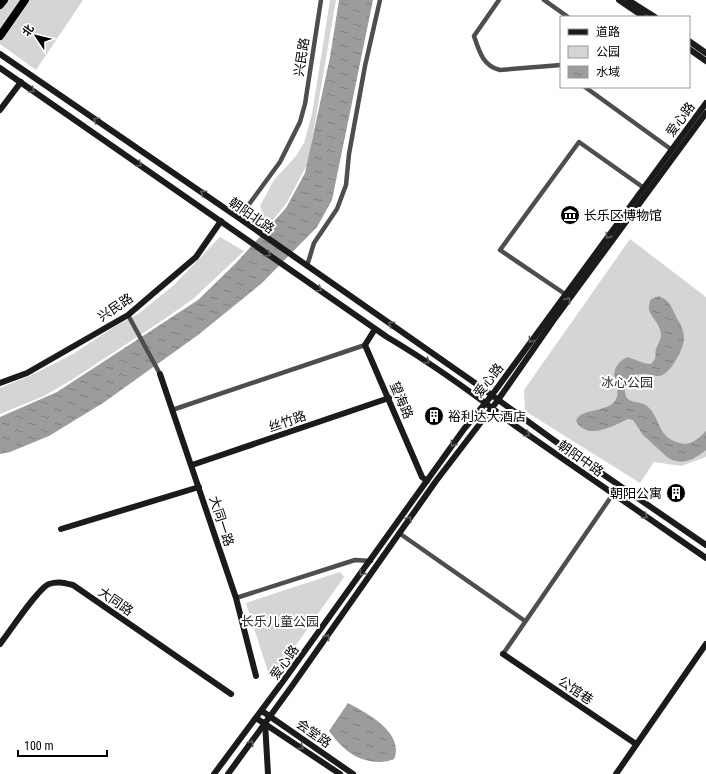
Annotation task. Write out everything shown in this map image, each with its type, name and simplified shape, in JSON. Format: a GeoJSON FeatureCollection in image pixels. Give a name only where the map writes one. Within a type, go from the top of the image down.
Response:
{"type":"FeatureCollection","features":[{"type":"Feature","properties":{"kind":"highway"},"geometry":{"type":"LineString","coordinates":[[0,5],[4,0]]}},
{"type":"Feature","properties":{"kind":"highway"},"geometry":{"type":"LineString","coordinates":[[0,36],[25,0]]}},
{"type":"Feature","properties":{"kind":"main road"},"geometry":{"type":"LineString","coordinates":[[619,0],[643,16]]}},
{"type":"Feature","properties":{"kind":"main road"},"geometry":{"type":"LineString","coordinates":[[628,0],[653,16]]}},
{"type":"Feature","properties":{"kind":"main road"},"geometry":{"type":"LineString","coordinates":[[690,42],[706,52]]}},
{"type":"Feature","properties":{"kind":"main road"},"geometry":{"type":"LineString","coordinates":[[690,50],[706,61]]}},
{"type":"Feature","properties":{"kind":"main road","name":"朝阳北路"},"geometry":{"type":"LineString","coordinates":[[0,54],[239,218],[492,395]]}},
{"type":"Feature","properties":{"kind":"main road","name":"朝阳北路"},"geometry":{"type":"LineString","coordinates":[[0,68],[375,329],[417,354],[485,402]]}},
{"type":"Feature","properties":{"kind":"main road"},"geometry":{"type":"LineString","coordinates":[[0,110],[21,82]]}},
{"type":"Feature","properties":{"kind":"main road","name":"爱心路"},"geometry":{"type":"LineString","coordinates":[[214,774],[262,711],[427,481],[485,402],[492,395],[706,103]]}},
{"type":"Feature","properties":{"kind":"main road","name":"爱心路"},"geometry":{"type":"LineString","coordinates":[[228,774],[445,469],[498,400],[553,321],[706,113]]}},
{"type":"Feature","properties":{"kind":"main road","name":"兴民路"},"geometry":{"type":"LineString","coordinates":[[0,383],[27,373],[128,315],[196,257],[221,221]]}},
{"type":"Feature","properties":{"kind":"main road"},"geometry":{"type":"LineString","coordinates":[[365,345],[375,329]]}},
{"type":"Feature","properties":{"kind":"main road","name":"望海路"},"geometry":{"type":"LineString","coordinates":[[365,345],[422,477],[427,481]]}},
{"type":"Feature","properties":{"kind":"main road","name":"大同一路"},"geometry":{"type":"LineString","coordinates":[[160,374],[236,598],[256,676]]}},
{"type":"Feature","properties":{"kind":"main road","name":"朝阳中路"},"geometry":{"type":"LineString","coordinates":[[492,395],[559,444],[706,545]]}},
{"type":"Feature","properties":{"kind":"main road","name":"丝竹路"},"geometry":{"type":"LineString","coordinates":[[192,465],[389,398]]}},
{"type":"Feature","properties":{"kind":"main road","name":"朝阳中路"},"geometry":{"type":"LineString","coordinates":[[485,402],[514,425],[706,558]]}},
{"type":"Feature","properties":{"kind":"main road"},"geometry":{"type":"LineString","coordinates":[[592,479],[598,470]]}},
{"type":"Feature","properties":{"kind":"main road"},"geometry":{"type":"LineString","coordinates":[[61,529],[199,487]]}},
{"type":"Feature","properties":{"kind":"main road","name":"大同路"},"geometry":{"type":"LineString","coordinates":[[0,644],[37,595],[47,585],[60,582],[73,585],[231,694]]}},
{"type":"Feature","properties":{"kind":"main road"},"geometry":{"type":"LineString","coordinates":[[616,774],[706,644]]}},
{"type":"Feature","properties":{"kind":"main road","name":"公馆巷"},"geometry":{"type":"LineString","coordinates":[[503,654],[636,744]]}},
{"type":"Feature","properties":{"kind":"main road"},"geometry":{"type":"LineString","coordinates":[[262,711],[265,724],[268,774]]}},
{"type":"Feature","properties":{"kind":"main road","name":"会堂路"},"geometry":{"type":"LineString","coordinates":[[262,711],[353,774]]}},
{"type":"Feature","properties":{"kind":"main road","name":"会堂路"},"geometry":{"type":"LineString","coordinates":[[256,718],[340,774]]}},
{"type":"Feature","properties":{"kind":"street","name":"兴民路"},"geometry":{"type":"LineString","coordinates":[[239,218],[280,162],[300,122],[305,104],[321,0]]}},
{"type":"Feature","properties":{"kind":"street"},"geometry":{"type":"LineString","coordinates":[[307,266],[314,242],[337,209],[346,185],[349,154],[365,66],[380,0]]}},
{"type":"Feature","properties":{"kind":"street"},"geometry":{"type":"LineString","coordinates":[[499,0],[474,36],[483,60],[492,68],[500,70],[560,65]]}},
{"type":"Feature","properties":{"kind":"street"},"geometry":{"type":"LineString","coordinates":[[544,0],[567,16]]}},
{"type":"Feature","properties":{"kind":"street"},"geometry":{"type":"LineString","coordinates":[[586,88],[672,150]]}},
{"type":"Feature","properties":{"kind":"street"},"geometry":{"type":"LineString","coordinates":[[565,294],[500,250],[579,142],[644,188]]}},
{"type":"Feature","properties":{"kind":"street"},"geometry":{"type":"LineString","coordinates":[[128,315],[160,374]]}},
{"type":"Feature","properties":{"kind":"street"},"geometry":{"type":"LineString","coordinates":[[172,410],[365,345]]}},
{"type":"Feature","properties":{"kind":"street"},"geometry":{"type":"LineString","coordinates":[[503,654],[614,494]]}},
{"type":"Feature","properties":{"kind":"street"},"geometry":{"type":"LineString","coordinates":[[399,533],[525,621]]}},
{"type":"Feature","properties":{"kind":"street"},"geometry":{"type":"LineString","coordinates":[[236,598],[355,560],[371,560]]}},
{"type":"Feature","properties":{"kind":"green space"},"geometry":{"type":"Polygon","coordinates":[[[0,0],[83,0],[36,70],[0,44],[0,0]]]}},
{"type":"Feature","properties":{"kind":"green space"},"geometry":{"type":"Polygon","coordinates":[[[330,0],[336,0],[308,163],[286,204],[267,227],[260,206],[274,180],[296,156],[304,143],[312,114],[330,0]]]}},
{"type":"Feature","properties":{"kind":"green space"},"geometry":{"type":"Polygon","coordinates":[[[220,237],[244,251],[193,299],[73,379],[44,396],[0,414],[0,388],[34,374],[73,354],[114,327],[138,314],[174,285],[220,237]]]}},
{"type":"Feature","properties":{"kind":"green space","name":"冰心公园"},"geometry":{"type":"Polygon","coordinates":[[[630,239],[706,297],[706,457],[681,466],[654,462],[640,483],[525,411],[524,390],[630,239]]]}},
{"type":"Feature","properties":{"kind":"green space","name":"长乐儿童公园"},"geometry":{"type":"Polygon","coordinates":[[[340,572],[344,577],[275,675],[269,675],[246,603],[340,572]]]}},
{"type":"Feature","properties":{"kind":"water"},"geometry":{"type":"Polygon","coordinates":[[[339,0],[373,0],[332,200],[317,227],[262,283],[198,335],[103,403],[49,436],[10,452],[0,454],[0,417],[57,392],[198,300],[236,263],[286,208],[305,173],[330,57],[339,0]]]}},
{"type":"Feature","properties":{"kind":"water"},"geometry":{"type":"Polygon","coordinates":[[[659,296],[669,303],[682,328],[684,334],[683,344],[676,360],[664,374],[660,376],[642,374],[633,376],[628,379],[625,384],[625,393],[626,397],[631,401],[644,404],[652,411],[663,432],[672,440],[688,444],[697,439],[706,431],[706,450],[693,459],[683,462],[672,460],[667,457],[643,435],[633,420],[628,419],[608,428],[593,431],[581,427],[576,421],[578,417],[583,414],[611,405],[615,401],[617,390],[614,374],[619,363],[627,357],[651,364],[655,359],[661,334],[658,324],[650,313],[649,304],[651,299],[659,296]]]}},
{"type":"Feature","properties":{"kind":"water"},"geometry":{"type":"Polygon","coordinates":[[[348,703],[374,718],[389,732],[394,741],[396,750],[394,759],[375,762],[361,759],[349,752],[336,740],[329,731],[348,703]]]}},
{"type":"Feature","properties":{"kind":"place","name":"长乐区博物馆"},"geometry":{"type":"Point","coordinates":[570,215]}},
{"type":"Feature","properties":{"kind":"place","name":"裕利达大酒店"},"geometry":{"type":"Point","coordinates":[434,416]}},
{"type":"Feature","properties":{"kind":"place","name":"朝阳公寓"},"geometry":{"type":"Point","coordinates":[676,493]}}]}
